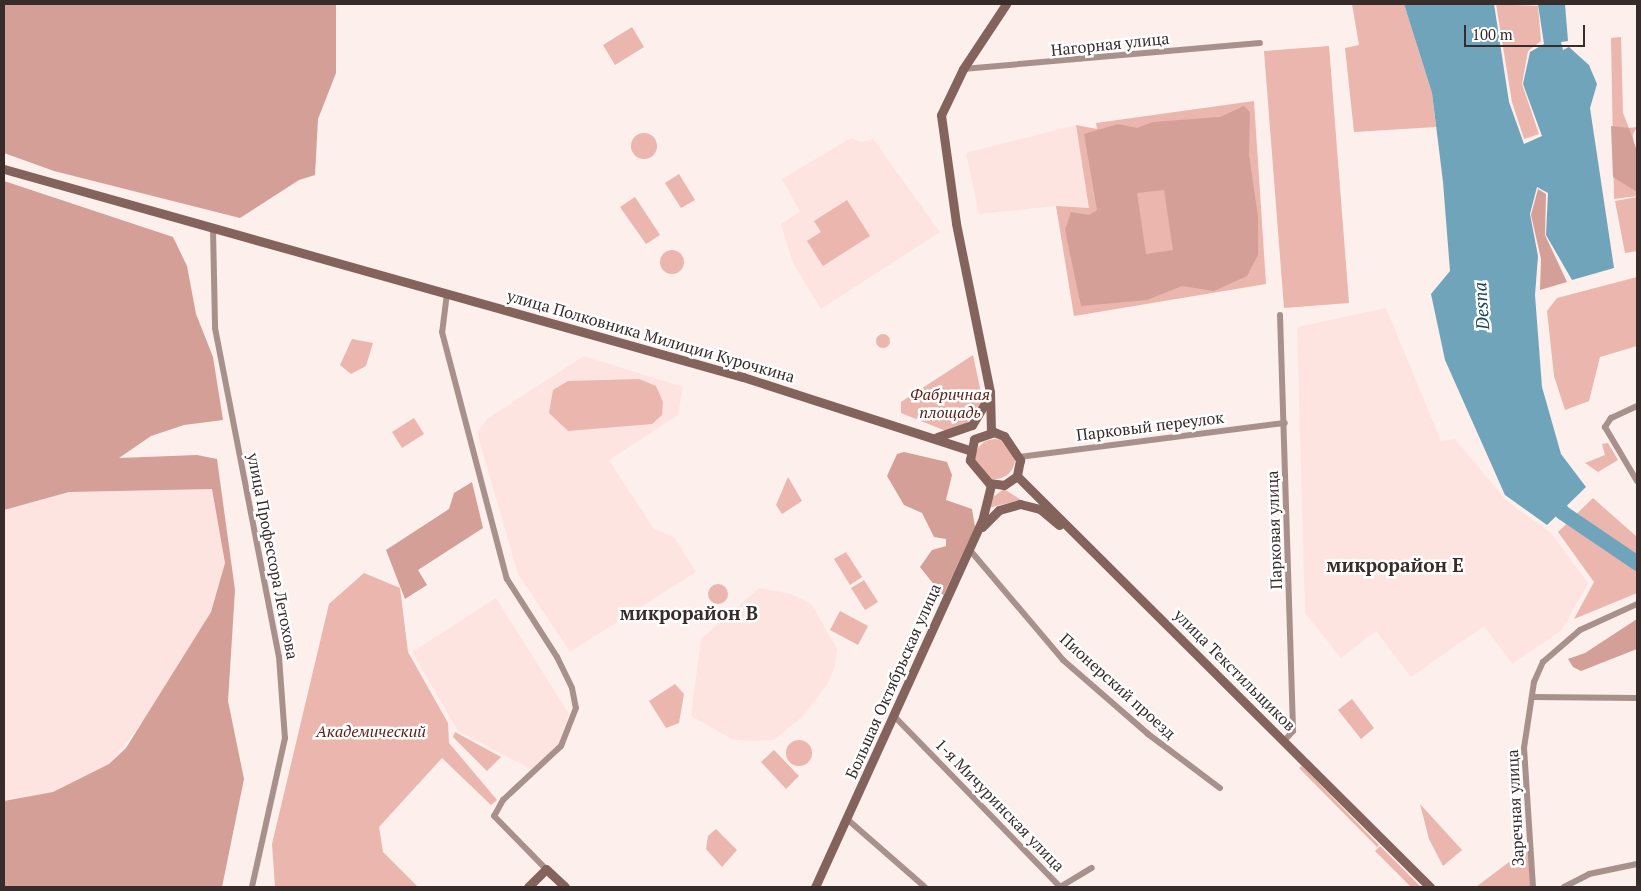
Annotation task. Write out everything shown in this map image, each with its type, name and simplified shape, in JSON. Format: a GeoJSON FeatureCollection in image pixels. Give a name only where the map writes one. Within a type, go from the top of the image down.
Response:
{"type":"FeatureCollection","features":[{"type":"Feature","properties":{"kind":"main road"},"geometry":{"type":"LineString","coordinates":[[991,432],[990,392],[941,132],[946,100],[963,69],[1006,4]]}},
{"type":"Feature","properties":{"kind":"main road","name":"улица Полковника Милиции Курочкина"},"geometry":{"type":"LineString","coordinates":[[4,169],[321,260],[447,293],[935,437],[969,450]]}},
{"type":"Feature","properties":{"kind":"main road"},"geometry":{"type":"LineString","coordinates":[[935,437],[972,425],[985,409],[990,392]]}},
{"type":"Feature","properties":{"kind":"main road"},"geometry":{"type":"LineString","coordinates":[[991,432],[1004,436],[1019,457],[1017,476],[1008,484],[991,484],[972,464],[969,450],[974,439],[991,432]]}},
{"type":"Feature","properties":{"kind":"main road","name":"улица Текстильщиков"},"geometry":{"type":"LineString","coordinates":[[1017,476],[1285,740],[1430,887]]}},
{"type":"Feature","properties":{"kind":"main road","name":"Большая Октябрьская улица"},"geometry":{"type":"LineString","coordinates":[[814,887],[847,819],[977,532],[991,484]]}},
{"type":"Feature","properties":{"kind":"main road"},"geometry":{"type":"LineString","coordinates":[[977,532],[999,510],[1020,504],[1040,509],[1064,530],[1074,532]]}},
{"type":"Feature","properties":{"kind":"main road"},"geometry":{"type":"LineString","coordinates":[[528,887],[546,869],[565,887]]}},
{"type":"Feature","properties":{"kind":"street","name":"Нагорная улица"},"geometry":{"type":"LineString","coordinates":[[963,69],[1260,43]]}},
{"type":"Feature","properties":{"kind":"street","name":"улица Профессора Летохова"},"geometry":{"type":"LineString","coordinates":[[213,229],[215,328],[279,656],[285,738],[252,887]]}},
{"type":"Feature","properties":{"kind":"street"},"geometry":{"type":"LineString","coordinates":[[447,293],[442,332],[507,579],[556,658],[572,688],[576,708],[561,746],[503,800],[494,816],[546,869]]}},
{"type":"Feature","properties":{"kind":"street","name":"Парковая улица"},"geometry":{"type":"LineString","coordinates":[[1280,315],[1285,423],[1293,731],[1285,740]]}},
{"type":"Feature","properties":{"kind":"street"},"geometry":{"type":"LineString","coordinates":[[1637,406],[1611,418],[1605,427],[1637,481]]}},
{"type":"Feature","properties":{"kind":"street","name":"Парковый переулок"},"geometry":{"type":"LineString","coordinates":[[1019,457],[1285,423]]}},
{"type":"Feature","properties":{"kind":"street","name":"Пионерский проезд"},"geometry":{"type":"LineString","coordinates":[[969,549],[1063,660],[1148,734],[1220,788]]}},
{"type":"Feature","properties":{"kind":"street","name":"Заречная улица"},"geometry":{"type":"LineString","coordinates":[[1533,887],[1524,748],[1532,697],[1543,662],[1560,646],[1597,619],[1637,604]]}},
{"type":"Feature","properties":{"kind":"street"},"geometry":{"type":"LineString","coordinates":[[1532,697],[1637,698]]}},
{"type":"Feature","properties":{"kind":"street","name":"1-я Мичуринская улица"},"geometry":{"type":"LineString","coordinates":[[893,714],[1060,887],[1092,868]]}},
{"type":"Feature","properties":{"kind":"street"},"geometry":{"type":"LineString","coordinates":[[847,819],[925,887]]}},
{"type":"Feature","properties":{"kind":"street"},"geometry":{"type":"LineString","coordinates":[[1564,887],[1589,874],[1637,864]]}},
{"type":"Feature","properties":{"kind":"shaded area"},"geometry":{"type":"Polygon","coordinates":[[[4,4],[336,4],[336,73],[318,119],[315,175],[299,180],[240,218],[54,171],[4,153],[4,4]]]}},
{"type":"Feature","properties":{"kind":"shaded area"},"geometry":{"type":"Polygon","coordinates":[[[1244,106],[1250,112],[1249,155],[1258,217],[1258,255],[1247,276],[1214,291],[1182,286],[1147,300],[1081,306],[1065,230],[1071,212],[1089,215],[1097,210],[1084,134],[1118,124],[1137,128],[1153,122],[1220,117],[1244,106]],[[1164,190],[1137,193],[1146,254],[1173,250],[1164,190]]]}},
{"type":"Feature","properties":{"kind":"shaded area"},"geometry":{"type":"Polygon","coordinates":[[[1076,125],[1090,208],[1056,206],[979,214],[966,153],[1076,125]]]}},
{"type":"Feature","properties":{"kind":"shaded area"},"geometry":{"type":"Polygon","coordinates":[[[1611,126],[1629,128],[1637,151],[1637,192],[1613,177],[1611,126]]]}},
{"type":"Feature","properties":{"kind":"shaded area"},"geometry":{"type":"Polygon","coordinates":[[[851,138],[861,142],[873,139],[940,232],[821,309],[793,263],[781,224],[800,212],[782,179],[851,138]]]}},
{"type":"Feature","properties":{"kind":"shaded area"},"geometry":{"type":"Polygon","coordinates":[[[4,181],[173,237],[187,266],[196,314],[213,357],[223,420],[184,425],[151,436],[119,458],[197,455],[217,459],[235,590],[228,701],[244,779],[222,887],[4,887],[4,801],[53,792],[109,764],[126,748],[211,612],[225,563],[212,489],[69,492],[4,510],[4,181]]]}},
{"type":"Feature","properties":{"kind":"shaded area"},"geometry":{"type":"Polygon","coordinates":[[[1538,189],[1546,194],[1545,235],[1567,282],[1540,290],[1541,259],[1531,215],[1538,189]]]}},
{"type":"Feature","properties":{"kind":"shaded area"},"geometry":{"type":"Polygon","coordinates":[[[1386,308],[1441,441],[1455,439],[1506,500],[1551,533],[1588,583],[1562,630],[1512,664],[1484,626],[1411,677],[1376,631],[1341,658],[1305,613],[1297,327],[1386,308]]]}},
{"type":"Feature","properties":{"kind":"shaded area"},"geometry":{"type":"Polygon","coordinates":[[[584,356],[683,387],[678,415],[609,460],[654,529],[674,537],[696,572],[570,652],[518,574],[477,433],[487,419],[584,356]]]}},
{"type":"Feature","properties":{"kind":"shaded area"},"geometry":{"type":"Polygon","coordinates":[[[904,452],[947,462],[952,475],[946,500],[972,509],[975,527],[943,596],[920,567],[932,550],[946,546],[946,539],[934,537],[922,513],[904,505],[887,476],[897,454],[904,452]]]}},
{"type":"Feature","properties":{"kind":"shaded area"},"geometry":{"type":"Polygon","coordinates":[[[472,482],[483,528],[418,570],[427,585],[405,599],[386,550],[449,509],[454,493],[472,482]]]}},
{"type":"Feature","properties":{"kind":"shaded area"},"geometry":{"type":"Polygon","coordinates":[[[213,489],[225,563],[211,612],[160,700],[109,764],[53,792],[4,801],[4,510],[69,492],[213,489]]]}},
{"type":"Feature","properties":{"kind":"shaded area"},"geometry":{"type":"Polygon","coordinates":[[[759,588],[791,594],[811,604],[837,648],[835,666],[829,682],[802,717],[774,740],[746,741],[732,739],[691,716],[701,639],[759,588]]]}},
{"type":"Feature","properties":{"kind":"shaded area"},"geometry":{"type":"Polygon","coordinates":[[[496,598],[569,714],[557,748],[534,771],[458,731],[412,652],[496,598]]]}},
{"type":"Feature","properties":{"kind":"shaded area"},"geometry":{"type":"Polygon","coordinates":[[[1637,619],[1637,649],[1581,671],[1573,667],[1568,659],[1585,653],[1637,619]]]}},
{"type":"Feature","properties":{"kind":"green space"},"geometry":{"type":"Polygon","coordinates":[[[1352,4],[1404,4],[1432,93],[1436,127],[1354,132],[1345,48],[1359,45],[1352,4]]]}},
{"type":"Feature","properties":{"kind":"green space"},"geometry":{"type":"Polygon","coordinates":[[[1496,4],[1538,6],[1541,41],[1528,51],[1522,84],[1539,134],[1524,139],[1512,102],[1496,4]]]}},
{"type":"Feature","properties":{"kind":"green space"},"geometry":{"type":"Polygon","coordinates":[[[632,27],[644,47],[615,65],[603,45],[632,27]]]}},
{"type":"Feature","properties":{"kind":"green space"},"geometry":{"type":"Polygon","coordinates":[[[1621,37],[1623,113],[1629,128],[1637,127],[1633,134],[1637,196],[1614,199],[1611,38],[1621,37]]]}},
{"type":"Feature","properties":{"kind":"green space"},"geometry":{"type":"Polygon","coordinates":[[[1329,46],[1349,303],[1284,308],[1264,51],[1329,46]]]}},
{"type":"Feature","properties":{"kind":"green space"},"geometry":{"type":"Polygon","coordinates":[[[1254,101],[1266,284],[1074,316],[1056,206],[1089,208],[1076,125],[1097,129],[1096,123],[1254,101]]]}},
{"type":"Feature","properties":{"kind":"green space"},"geometry":{"type":"Polygon","coordinates":[[[644,133],[653,137],[657,146],[653,155],[644,159],[635,155],[631,146],[635,137],[644,133]]]}},
{"type":"Feature","properties":{"kind":"green space"},"geometry":{"type":"Polygon","coordinates":[[[679,174],[695,200],[681,208],[665,183],[679,174]]]}},
{"type":"Feature","properties":{"kind":"green space"},"geometry":{"type":"Polygon","coordinates":[[[635,197],[660,235],[646,244],[620,207],[635,197]]]}},
{"type":"Feature","properties":{"kind":"green space"},"geometry":{"type":"Polygon","coordinates":[[[1637,197],[1637,251],[1625,253],[1615,201],[1637,197]]]}},
{"type":"Feature","properties":{"kind":"green space"},"geometry":{"type":"Polygon","coordinates":[[[847,200],[870,236],[823,266],[807,241],[821,232],[814,221],[847,200]]]}},
{"type":"Feature","properties":{"kind":"green space"},"geometry":{"type":"Polygon","coordinates":[[[672,250],[681,253],[684,262],[681,271],[672,274],[663,271],[660,262],[663,253],[672,250]]]}},
{"type":"Feature","properties":{"kind":"green space"},"geometry":{"type":"Polygon","coordinates":[[[1637,277],[1637,346],[1600,357],[1589,401],[1565,410],[1554,376],[1547,311],[1557,298],[1637,277]]]}},
{"type":"Feature","properties":{"kind":"green space"},"geometry":{"type":"Polygon","coordinates":[[[883,334],[888,336],[890,341],[888,346],[883,348],[878,346],[876,341],[878,336],[883,334]]]}},
{"type":"Feature","properties":{"kind":"green space"},"geometry":{"type":"Polygon","coordinates":[[[352,339],[373,343],[366,366],[351,374],[340,365],[352,339]]]}},
{"type":"Feature","properties":{"kind":"green space","name":"Фабричная площадь"},"geometry":{"type":"Polygon","coordinates":[[[973,355],[983,402],[966,424],[946,431],[901,413],[901,402],[973,355]]]}},
{"type":"Feature","properties":{"kind":"green space"},"geometry":{"type":"Polygon","coordinates":[[[639,379],[656,386],[663,402],[662,415],[652,424],[568,431],[549,413],[553,390],[568,381],[639,379]]]}},
{"type":"Feature","properties":{"kind":"green space"},"geometry":{"type":"Polygon","coordinates":[[[414,418],[424,434],[402,448],[392,432],[414,418]]]}},
{"type":"Feature","properties":{"kind":"green space"},"geometry":{"type":"Polygon","coordinates":[[[991,439],[999,439],[1006,442],[1012,448],[1015,459],[1012,470],[1006,476],[999,479],[991,479],[984,476],[978,470],[975,463],[975,455],[978,448],[984,442],[991,439]]]}},
{"type":"Feature","properties":{"kind":"green space"},"geometry":{"type":"Polygon","coordinates":[[[1608,443],[1618,460],[1598,472],[1585,463],[1605,455],[1602,444],[1608,443]]]}},
{"type":"Feature","properties":{"kind":"green space"},"geometry":{"type":"Polygon","coordinates":[[[788,477],[802,501],[782,514],[776,505],[788,477]]]}},
{"type":"Feature","properties":{"kind":"green space"},"geometry":{"type":"Polygon","coordinates":[[[1004,489],[1021,500],[988,508],[990,499],[1004,489]]]}},
{"type":"Feature","properties":{"kind":"green space"},"geometry":{"type":"Polygon","coordinates":[[[1593,498],[1637,537],[1637,593],[1574,619],[1594,582],[1558,532],[1593,498]]]}},
{"type":"Feature","properties":{"kind":"green space"},"geometry":{"type":"Polygon","coordinates":[[[846,552],[862,577],[850,585],[834,559],[846,552]]]}},
{"type":"Feature","properties":{"kind":"green space","name":"Академический"},"geometry":{"type":"Polygon","coordinates":[[[364,573],[400,588],[408,652],[448,723],[449,743],[497,800],[491,805],[442,758],[379,827],[383,852],[418,887],[275,887],[272,844],[329,604],[364,573]]]}},
{"type":"Feature","properties":{"kind":"green space"},"geometry":{"type":"Polygon","coordinates":[[[864,580],[878,602],[865,610],[851,588],[864,580]]]}},
{"type":"Feature","properties":{"kind":"green space"},"geometry":{"type":"Polygon","coordinates":[[[718,584],[725,587],[728,594],[725,601],[718,604],[711,601],[708,594],[711,587],[718,584]]]}},
{"type":"Feature","properties":{"kind":"green space"},"geometry":{"type":"Polygon","coordinates":[[[840,611],[868,626],[858,645],[830,630],[840,611]]]}},
{"type":"Feature","properties":{"kind":"green space"},"geometry":{"type":"Polygon","coordinates":[[[675,684],[684,694],[679,723],[666,728],[649,701],[675,684]]]}},
{"type":"Feature","properties":{"kind":"green space"},"geometry":{"type":"Polygon","coordinates":[[[1352,699],[1374,728],[1361,739],[1338,710],[1352,699]]]}},
{"type":"Feature","properties":{"kind":"green space"},"geometry":{"type":"Polygon","coordinates":[[[455,732],[501,757],[487,771],[453,737],[455,732]]]}},
{"type":"Feature","properties":{"kind":"green space"},"geometry":{"type":"Polygon","coordinates":[[[799,740],[808,744],[812,753],[808,762],[799,766],[790,762],[786,753],[790,744],[799,740]]]}},
{"type":"Feature","properties":{"kind":"green space"},"geometry":{"type":"Polygon","coordinates":[[[774,750],[799,776],[786,789],[761,762],[774,750]]]}},
{"type":"Feature","properties":{"kind":"green space"},"geometry":{"type":"Polygon","coordinates":[[[1302,766],[1379,845],[1377,847],[1299,768],[1302,766]]]}},
{"type":"Feature","properties":{"kind":"green space"},"geometry":{"type":"Polygon","coordinates":[[[1420,804],[1462,850],[1443,866],[1429,839],[1420,804]]]}},
{"type":"Feature","properties":{"kind":"green space"},"geometry":{"type":"Polygon","coordinates":[[[716,829],[737,850],[722,867],[706,849],[708,836],[716,829]]]}},
{"type":"Feature","properties":{"kind":"green space"},"geometry":{"type":"Polygon","coordinates":[[[1380,846],[1421,887],[1411,887],[1375,851],[1380,846]]]}},
{"type":"Feature","properties":{"kind":"green space"},"geometry":{"type":"Polygon","coordinates":[[[1529,852],[1531,887],[1476,887],[1521,853],[1529,852]]]}},
{"type":"Feature","properties":{"kind":"water"},"geometry":{"type":"Polygon","coordinates":[[[1404,4],[1494,4],[1509,102],[1524,144],[1542,136],[1523,84],[1530,52],[1544,44],[1538,4],[1565,4],[1568,41],[1561,42],[1563,50],[1569,47],[1589,65],[1597,84],[1590,108],[1614,268],[1572,280],[1546,235],[1548,193],[1537,187],[1530,214],[1538,256],[1535,295],[1542,387],[1561,454],[1586,487],[1547,525],[1505,495],[1445,360],[1431,294],[1450,271],[1443,182],[1432,93],[1404,4]]]}},
{"type":"Feature","properties":{"kind":"waterway","name":"Desna"},"geometry":{"type":"LineString","coordinates":[[1550,494],[1562,512],[1637,563]]}},
{"type":"Feature","properties":{"kind":"district","name":"микрорайон Е"},"geometry":{"type":"Point","coordinates":[1395,565]}},
{"type":"Feature","properties":{"kind":"district","name":"микрорайон В"},"geometry":{"type":"Point","coordinates":[689,613]}}]}
